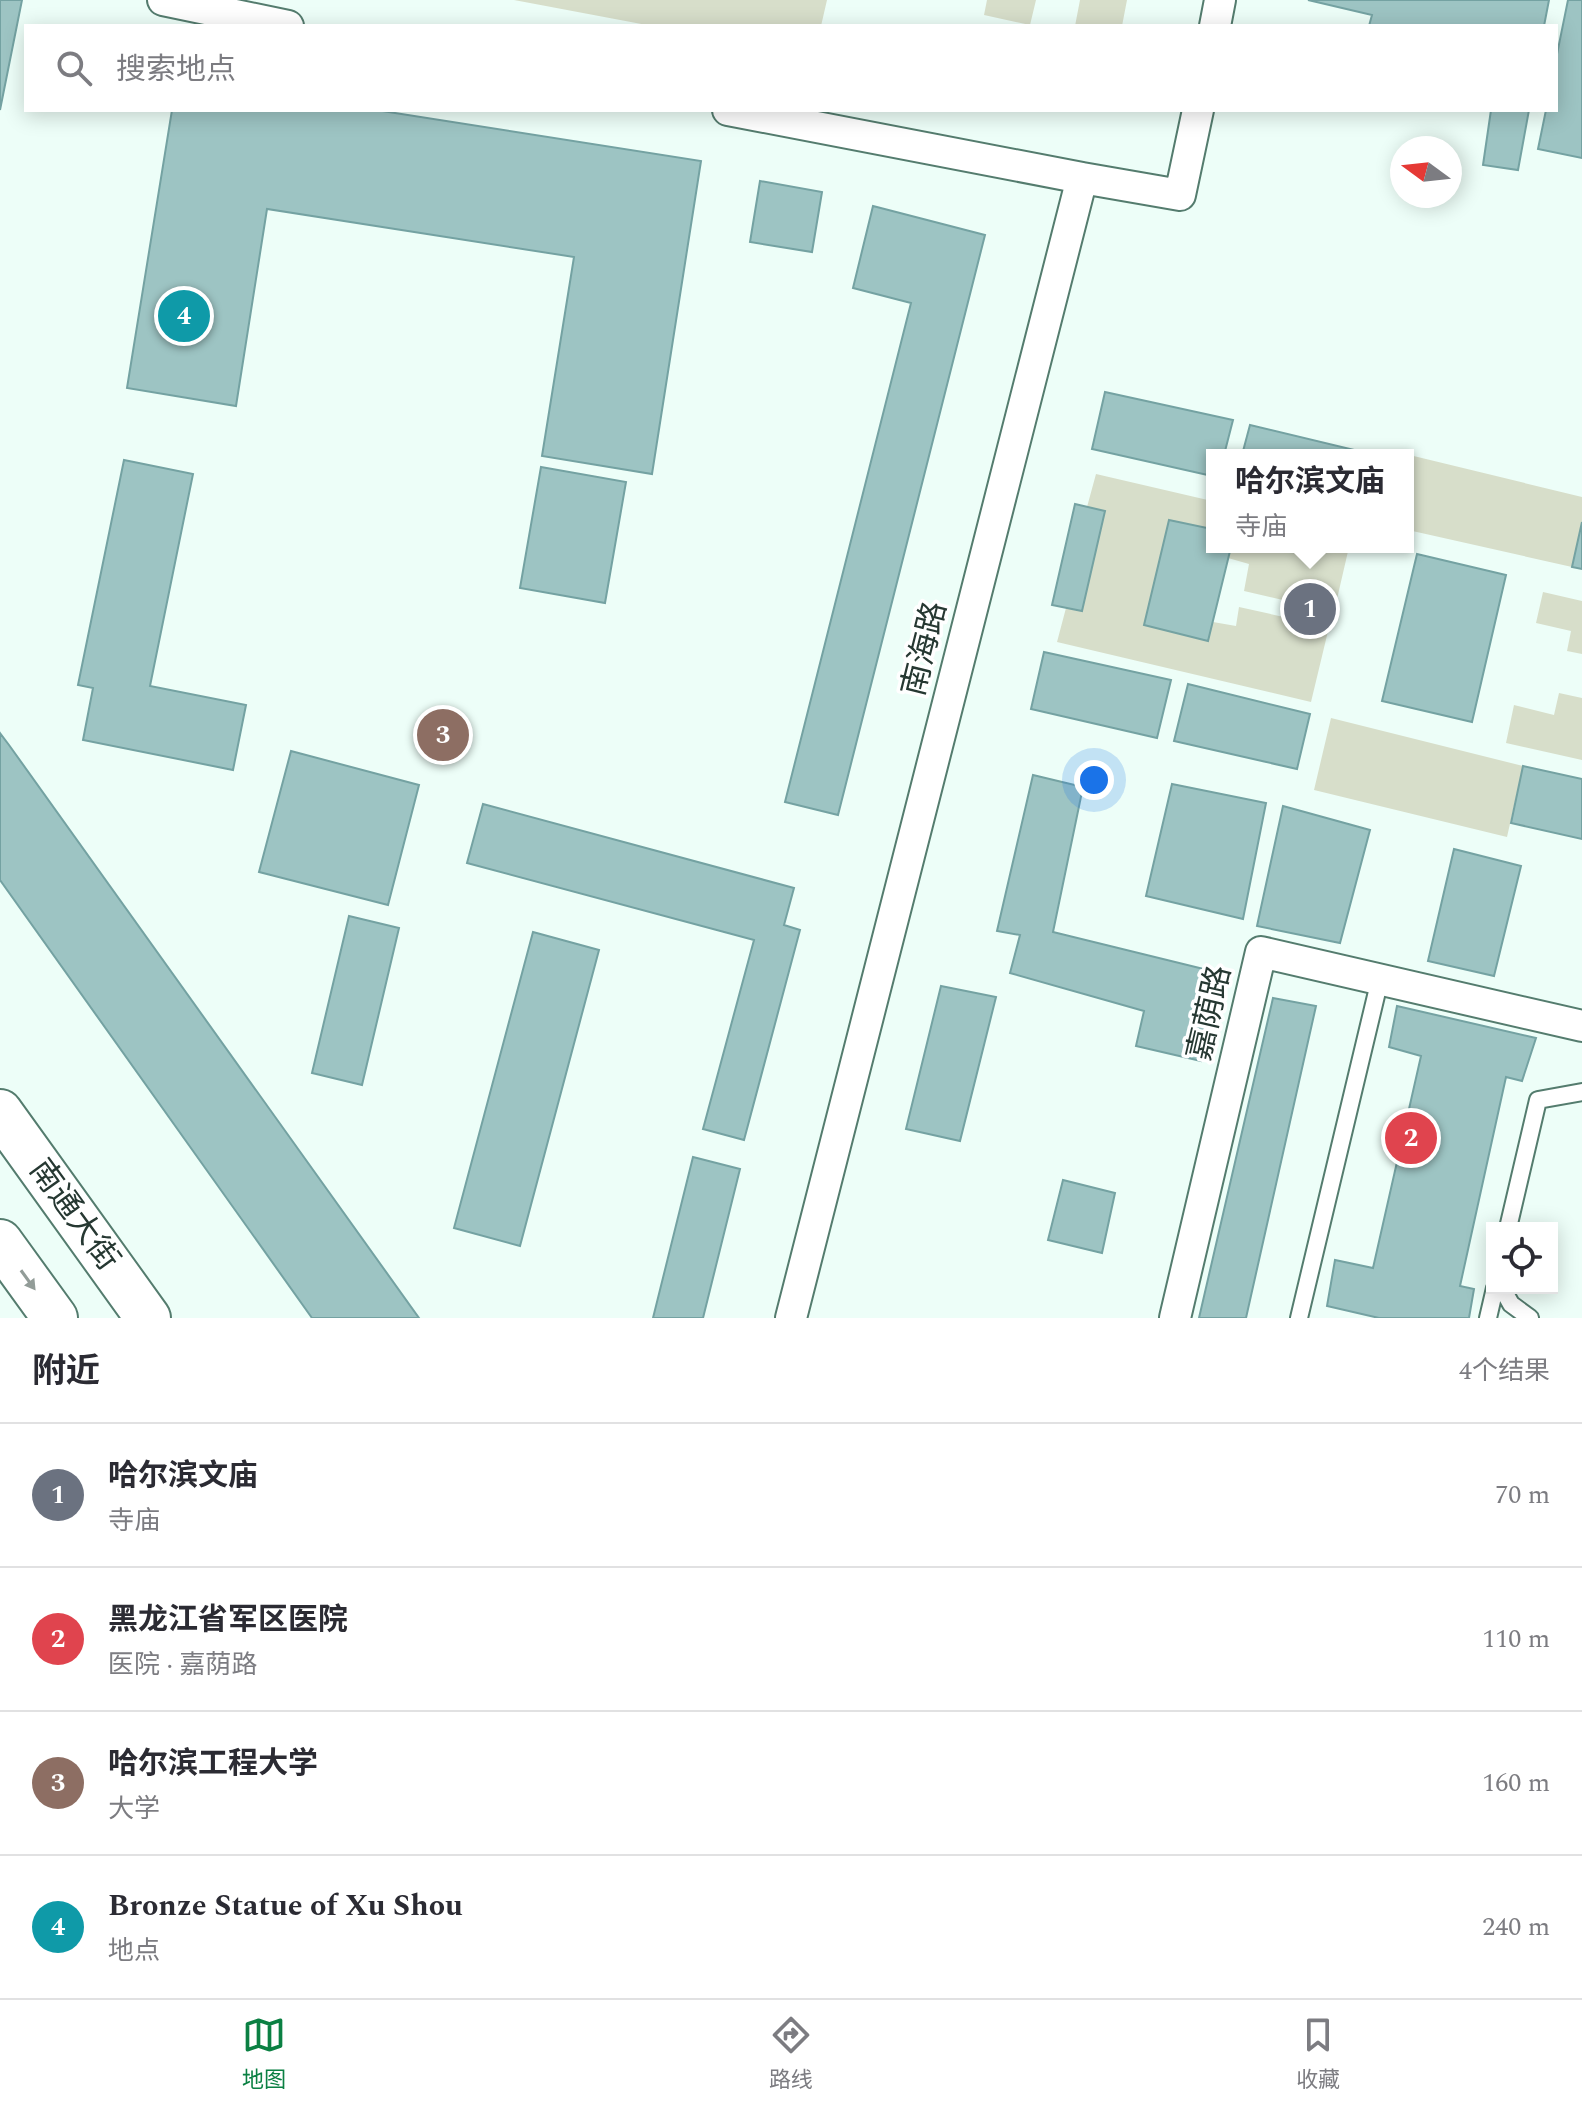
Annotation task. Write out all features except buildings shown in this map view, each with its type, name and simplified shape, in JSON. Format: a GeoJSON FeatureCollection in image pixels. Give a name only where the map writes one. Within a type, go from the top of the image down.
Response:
{"type":"FeatureCollection","features":[{"type":"Feature","properties":{"kind":"highway","name":"南通大街"},"geometry":{"type":"LineString","coordinates":[[0,1112],[148,1318]]}},
{"type":"Feature","properties":{"kind":"highway"},"geometry":{"type":"LineString","coordinates":[[0,1242],[55,1318]]}},
{"type":"Feature","properties":{"kind":"street"},"geometry":{"type":"LineString","coordinates":[[163,0],[277,24]]}},
{"type":"Feature","properties":{"kind":"street"},"geometry":{"type":"LineString","coordinates":[[1215,24],[1220,0]]}},
{"type":"Feature","properties":{"kind":"street"},"geometry":{"type":"LineString","coordinates":[[738,112],[1180,195],[1198,112]]}},
{"type":"Feature","properties":{"kind":"street","name":"南海路"},"geometry":{"type":"LineString","coordinates":[[791,1318],[1082,178]]}},
{"type":"Feature","properties":{"kind":"street","name":"嘉荫路"},"geometry":{"type":"LineString","coordinates":[[1175,1318],[1261,952],[1582,1026]]}},
{"type":"Feature","properties":{"kind":"lane"},"geometry":{"type":"LineString","coordinates":[[1299,1318],[1380,979]]}},
{"type":"Feature","properties":{"kind":"lane"},"geometry":{"type":"LineString","coordinates":[[1509,1222],[1538,1100],[1582,1092]]}},
{"type":"Feature","properties":{"kind":"lane"},"geometry":{"type":"LineString","coordinates":[[1488,1318],[1494,1294]]}},
{"type":"Feature","properties":{"kind":"lane"},"geometry":{"type":"LineString","coordinates":[[1505,1294],[1511,1304],[1530,1318]]}},
{"type":"Feature","properties":{"kind":"green space"},"geometry":{"type":"Polygon","coordinates":[[[514,0],[827,0],[821,24],[641,24],[514,0]]]}},
{"type":"Feature","properties":{"kind":"green space"},"geometry":{"type":"Polygon","coordinates":[[[987,0],[1036,0],[1030,24],[984,15],[987,0]]]}},
{"type":"Feature","properties":{"kind":"green space"},"geometry":{"type":"Polygon","coordinates":[[[1080,0],[1127,0],[1122,24],[1075,24],[1080,0]]]}},
{"type":"Feature","properties":{"kind":"green space"},"geometry":{"type":"Polygon","coordinates":[[[1414,456],[1582,497],[1582,522],[1572,567],[1414,531],[1414,456]]]}},
{"type":"Feature","properties":{"kind":"green space"},"geometry":{"type":"Polygon","coordinates":[[[1096,474],[1206,500],[1206,553],[1348,553],[1334,612],[1244,591],[1249,564],[1228,558],[1213,622],[1236,626],[1239,607],[1329,627],[1311,702],[1057,642],[1066,608],[1082,611],[1087,507],[1096,474]]]}},
{"type":"Feature","properties":{"kind":"green space"},"geometry":{"type":"Polygon","coordinates":[[[1543,592],[1582,601],[1582,654],[1567,651],[1571,631],[1536,623],[1543,592]]]}},
{"type":"Feature","properties":{"kind":"green space"},"geometry":{"type":"Polygon","coordinates":[[[1559,693],[1582,698],[1582,760],[1506,743],[1514,705],[1554,715],[1559,693]]]}},
{"type":"Feature","properties":{"kind":"green space"},"geometry":{"type":"Polygon","coordinates":[[[1331,718],[1523,766],[1507,837],[1314,790],[1331,718]]]}},
{"type":"Feature","properties":{"kind":"place","name":"Bronze Statue of Xu Shou"},"geometry":{"type":"Point","coordinates":[184,316]}},
{"type":"Feature","properties":{"kind":"place","name":"哈尔滨文庙"},"geometry":{"type":"Point","coordinates":[1310,609]}},
{"type":"Feature","properties":{"kind":"place","name":"哈尔滨工程大学"},"geometry":{"type":"Point","coordinates":[443,735]}},
{"type":"Feature","properties":{"kind":"place","name":"黑龙江省军区医院"},"geometry":{"type":"Point","coordinates":[1411,1138]}}]}
